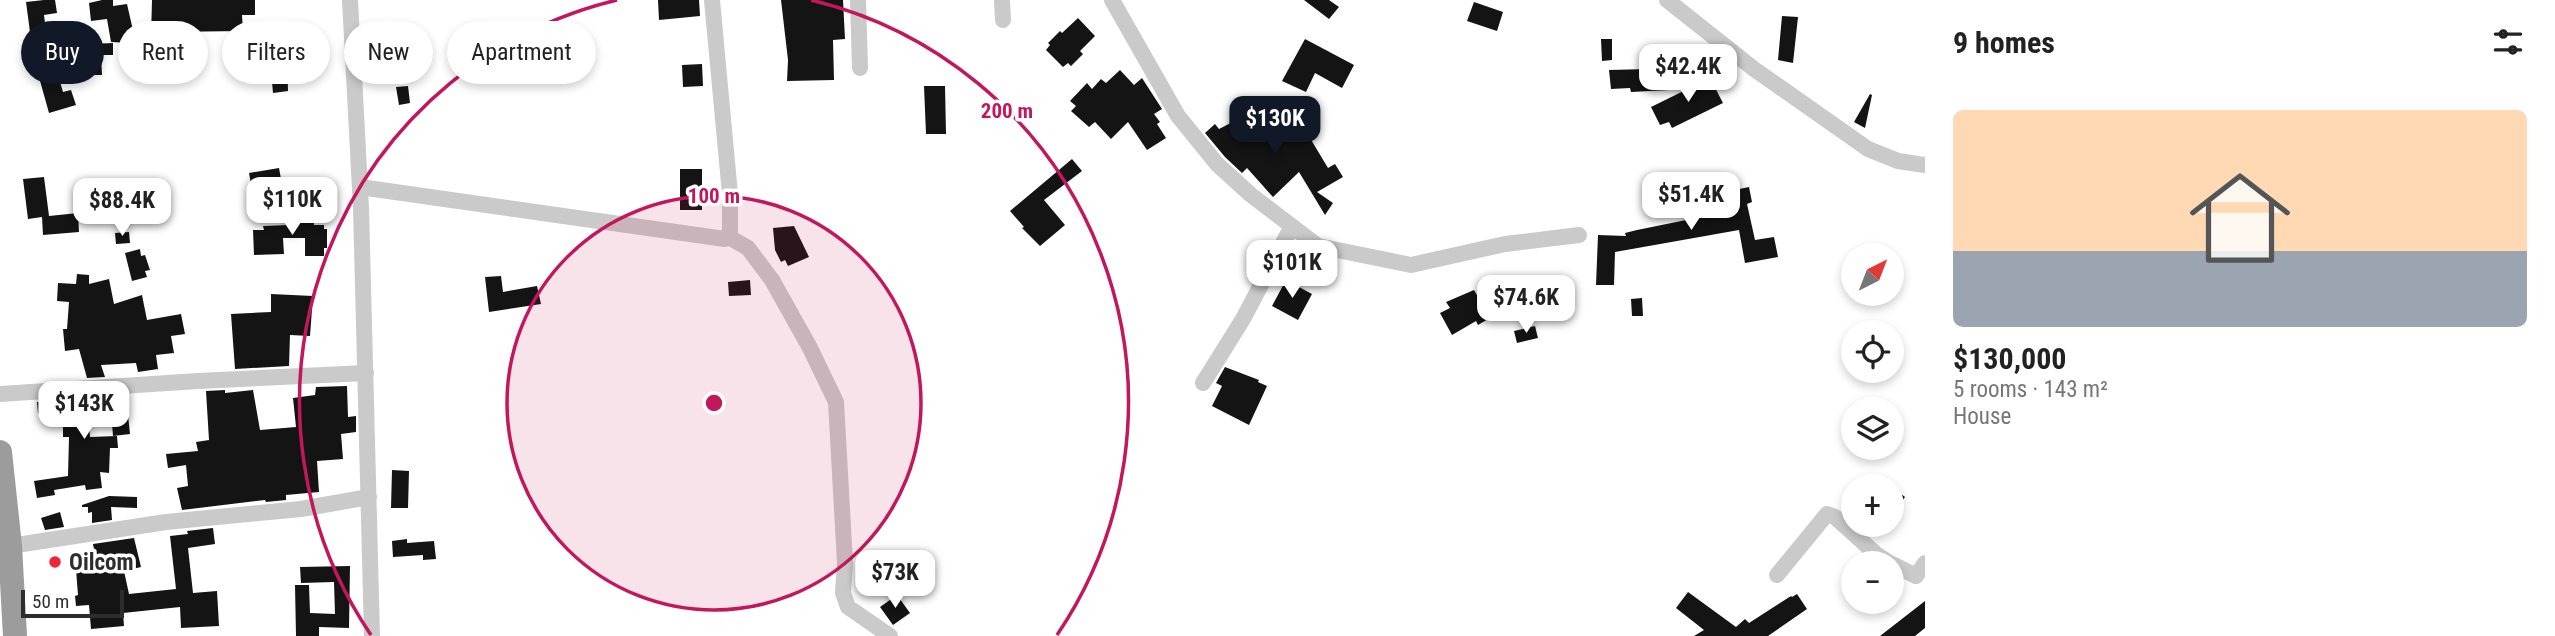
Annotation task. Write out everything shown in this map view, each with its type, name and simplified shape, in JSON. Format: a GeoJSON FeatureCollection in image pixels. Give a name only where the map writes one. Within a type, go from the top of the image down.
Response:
{"type":"FeatureCollection","features":[{"type":"Feature","properties":{"kind":"highway"},"geometry":{"type":"LineString","coordinates":[[0,452],[10,546],[6,575],[15,636]]}},
{"type":"Feature","properties":{"kind":"street"},"geometry":{"type":"LineString","coordinates":[[350,0],[360,187],[372,636]]}},
{"type":"Feature","properties":{"kind":"street"},"geometry":{"type":"LineString","coordinates":[[360,187],[725,239],[730,233],[730,194],[712,0]]}},
{"type":"Feature","properties":{"kind":"street"},"geometry":{"type":"LineString","coordinates":[[858,0],[860,68]]}},
{"type":"Feature","properties":{"kind":"street"},"geometry":{"type":"LineString","coordinates":[[1002,0],[1003,20]]}},
{"type":"Feature","properties":{"kind":"street"},"geometry":{"type":"LineString","coordinates":[[1112,0],[1178,116],[1217,164],[1251,195],[1318,246],[1411,265],[1505,244],[1579,235]]}},
{"type":"Feature","properties":{"kind":"street"},"geometry":{"type":"LineString","coordinates":[[1675,3],[1784,91],[1868,149],[1898,161],[1925,166]]}},
{"type":"Feature","properties":{"kind":"street"},"geometry":{"type":"LineString","coordinates":[[1203,383],[1243,319],[1292,226]]}},
{"type":"Feature","properties":{"kind":"street"},"geometry":{"type":"LineString","coordinates":[[727,236],[748,248],[772,280],[836,402],[845,563],[843,593],[848,607],[890,636]]}},
{"type":"Feature","properties":{"kind":"street"},"geometry":{"type":"LineString","coordinates":[[0,394],[366,373]]}},
{"type":"Feature","properties":{"kind":"street"},"geometry":{"type":"LineString","coordinates":[[10,546],[166,522],[301,509],[369,497]]}},
{"type":"Feature","properties":{"kind":"street"},"geometry":{"type":"LineString","coordinates":[[1777,575],[1827,514],[1835,517],[1873,551]]}},
{"type":"Feature","properties":{"kind":"street"},"geometry":{"type":"LineString","coordinates":[[1904,568],[1922,574]]}},
{"type":"Feature","properties":{"kind":"building"},"geometry":{"type":"Polygon","coordinates":[[[55,0],[57,13],[44,15],[45,21],[29,21],[26,2],[55,0]]]}},
{"type":"Feature","properties":{"kind":"building"},"geometry":{"type":"Polygon","coordinates":[[[113,0],[113,6],[127,4],[131,21],[118,21],[118,42],[111,42],[107,19],[91,21],[89,3],[113,0]]]}},
{"type":"Feature","properties":{"kind":"building"},"geometry":{"type":"Polygon","coordinates":[[[152,0],[255,0],[255,15],[242,15],[242,21],[222,21],[222,31],[208,31],[208,21],[151,21],[152,0]]]}},
{"type":"Feature","properties":{"kind":"building"},"geometry":{"type":"Polygon","coordinates":[[[658,0],[699,0],[700,16],[659,20],[658,0]]]}},
{"type":"Feature","properties":{"kind":"building"},"geometry":{"type":"Polygon","coordinates":[[[781,0],[843,0],[845,39],[833,40],[834,80],[787,81],[788,60],[781,0]]]}},
{"type":"Feature","properties":{"kind":"building"},"geometry":{"type":"Polygon","coordinates":[[[1304,0],[1329,0],[1339,7],[1329,19],[1304,0]]]}},
{"type":"Feature","properties":{"kind":"building"},"geometry":{"type":"Polygon","coordinates":[[[1474,2],[1503,12],[1497,31],[1467,21],[1474,2]]]}},
{"type":"Feature","properties":{"kind":"building"},"geometry":{"type":"Polygon","coordinates":[[[1782,16],[1798,17],[1793,63],[1778,60],[1782,16]]]}},
{"type":"Feature","properties":{"kind":"building"},"geometry":{"type":"Polygon","coordinates":[[[1078,18],[1095,36],[1080,51],[1083,54],[1071,66],[1068,63],[1063,67],[1046,50],[1050,45],[1048,43],[1078,18]]]}},
{"type":"Feature","properties":{"kind":"building"},"geometry":{"type":"Polygon","coordinates":[[[1305,39],[1354,65],[1342,88],[1315,73],[1306,92],[1282,81],[1305,39]]]}},
{"type":"Feature","properties":{"kind":"building"},"geometry":{"type":"Polygon","coordinates":[[[1601,39],[1612,39],[1612,60],[1602,61],[1601,39]]]}},
{"type":"Feature","properties":{"kind":"building"},"geometry":{"type":"Polygon","coordinates":[[[104,43],[113,43],[113,55],[104,55],[104,43]]]}},
{"type":"Feature","properties":{"kind":"building"},"geometry":{"type":"Polygon","coordinates":[[[702,64],[703,86],[683,87],[682,65],[702,64]]]}},
{"type":"Feature","properties":{"kind":"building"},"geometry":{"type":"Polygon","coordinates":[[[1661,64],[1670,90],[1631,92],[1630,88],[1611,89],[1609,70],[1648,69],[1661,64]]]}},
{"type":"Feature","properties":{"kind":"building"},"geometry":{"type":"Polygon","coordinates":[[[1120,70],[1134,85],[1142,78],[1162,109],[1154,114],[1166,138],[1147,150],[1128,122],[1111,139],[1095,122],[1089,127],[1071,111],[1076,106],[1070,101],[1087,83],[1092,89],[1101,79],[1106,83],[1120,70]]]}},
{"type":"Feature","properties":{"kind":"building"},"geometry":{"type":"Polygon","coordinates":[[[1710,78],[1723,103],[1672,128],[1669,122],[1660,125],[1651,107],[1710,78]]]}},
{"type":"Feature","properties":{"kind":"building"},"geometry":{"type":"Polygon","coordinates":[[[41,84],[61,84],[63,92],[71,90],[76,105],[49,113],[41,84]]]}},
{"type":"Feature","properties":{"kind":"building"},"geometry":{"type":"Polygon","coordinates":[[[272,84],[288,84],[288,91],[273,93],[272,84]]]}},
{"type":"Feature","properties":{"kind":"building"},"geometry":{"type":"Polygon","coordinates":[[[408,86],[410,103],[399,105],[396,87],[408,86]]]}},
{"type":"Feature","properties":{"kind":"building"},"geometry":{"type":"Polygon","coordinates":[[[924,86],[945,86],[946,134],[926,134],[924,86]]]}},
{"type":"Feature","properties":{"kind":"building"},"geometry":{"type":"Polygon","coordinates":[[[1870,94],[1872,95],[1865,128],[1854,122],[1870,94]]]}},
{"type":"Feature","properties":{"kind":"building"},"geometry":{"type":"Polygon","coordinates":[[[1254,111],[1270,142],[1301,123],[1328,168],[1335,164],[1343,177],[1317,192],[1333,203],[1325,215],[1299,172],[1273,197],[1247,168],[1242,173],[1225,157],[1205,133],[1215,124],[1219,129],[1254,111]]]}},
{"type":"Feature","properties":{"kind":"building"},"geometry":{"type":"Polygon","coordinates":[[[1072,159],[1082,171],[1044,200],[1065,225],[1040,246],[1010,211],[1072,159]]]}},
{"type":"Feature","properties":{"kind":"building"},"geometry":{"type":"Polygon","coordinates":[[[279,168],[284,195],[254,201],[249,173],[279,168]]]}},
{"type":"Feature","properties":{"kind":"building"},"geometry":{"type":"Polygon","coordinates":[[[680,169],[702,169],[702,210],[680,210],[680,169]]]}},
{"type":"Feature","properties":{"kind":"building"},"geometry":{"type":"Polygon","coordinates":[[[44,177],[49,216],[78,213],[79,232],[43,235],[42,217],[28,219],[23,179],[44,177]]]}},
{"type":"Feature","properties":{"kind":"building"},"geometry":{"type":"Polygon","coordinates":[[[1749,187],[1752,202],[1747,204],[1755,240],[1774,237],[1778,257],[1745,263],[1739,230],[1615,252],[1614,285],[1596,285],[1598,235],[1626,236],[1625,233],[1701,217],[1697,198],[1749,187]]]}},
{"type":"Feature","properties":{"kind":"building"},"geometry":{"type":"Polygon","coordinates":[[[313,214],[314,225],[324,225],[324,229],[327,229],[324,256],[305,256],[305,238],[283,238],[284,254],[254,255],[253,230],[264,230],[263,226],[289,225],[289,216],[313,214]]]}},
{"type":"Feature","properties":{"kind":"building"},"geometry":{"type":"Polygon","coordinates":[[[794,226],[809,257],[788,266],[785,260],[781,262],[775,250],[773,228],[794,226]]]}},
{"type":"Feature","properties":{"kind":"building"},"geometry":{"type":"Polygon","coordinates":[[[129,232],[130,243],[116,244],[115,233],[129,232]]]}},
{"type":"Feature","properties":{"kind":"building"},"geometry":{"type":"Polygon","coordinates":[[[140,249],[141,256],[145,255],[150,270],[145,271],[147,277],[132,281],[125,253],[140,249]]]}},
{"type":"Feature","properties":{"kind":"building"},"geometry":{"type":"Polygon","coordinates":[[[77,274],[89,275],[89,284],[109,279],[114,304],[142,295],[147,320],[181,314],[185,334],[171,336],[174,353],[156,355],[158,369],[138,372],[136,363],[101,365],[105,377],[87,378],[79,349],[65,351],[63,329],[67,329],[69,302],[57,301],[58,283],[76,284],[77,274]]]}},
{"type":"Feature","properties":{"kind":"building"},"geometry":{"type":"Polygon","coordinates":[[[501,276],[503,292],[537,286],[541,304],[489,312],[485,277],[501,276]]]}},
{"type":"Feature","properties":{"kind":"building"},"geometry":{"type":"Polygon","coordinates":[[[1525,278],[1529,302],[1498,307],[1496,286],[1506,285],[1505,281],[1525,278]]]}},
{"type":"Feature","properties":{"kind":"building"},"geometry":{"type":"Polygon","coordinates":[[[750,280],[751,295],[729,296],[728,282],[750,280]]]}},
{"type":"Feature","properties":{"kind":"building"},"geometry":{"type":"Polygon","coordinates":[[[1286,280],[1312,294],[1298,320],[1272,306],[1286,280]]]}},
{"type":"Feature","properties":{"kind":"building"},"geometry":{"type":"Polygon","coordinates":[[[1474,290],[1490,318],[1478,325],[1476,321],[1452,335],[1440,313],[1450,308],[1446,302],[1474,290]]]}},
{"type":"Feature","properties":{"kind":"building"},"geometry":{"type":"Polygon","coordinates":[[[271,294],[313,296],[310,336],[290,335],[289,366],[235,369],[231,314],[271,312],[271,294]]]}},
{"type":"Feature","properties":{"kind":"building"},"geometry":{"type":"Polygon","coordinates":[[[1642,298],[1643,316],[1632,316],[1631,299],[1642,298]]]}},
{"type":"Feature","properties":{"kind":"building"},"geometry":{"type":"Polygon","coordinates":[[[1535,326],[1538,338],[1517,343],[1514,331],[1535,326]]]}},
{"type":"Feature","properties":{"kind":"building"},"geometry":{"type":"Polygon","coordinates":[[[1225,367],[1259,380],[1258,382],[1267,386],[1249,425],[1212,406],[1222,386],[1216,383],[1225,367]]]}},
{"type":"Feature","properties":{"kind":"building"},"geometry":{"type":"Polygon","coordinates":[[[347,386],[348,417],[356,416],[356,432],[341,434],[343,459],[317,461],[319,492],[286,495],[286,500],[182,510],[177,488],[188,486],[186,465],[168,468],[166,454],[198,451],[196,442],[209,440],[206,391],[225,390],[225,393],[253,390],[260,430],[296,427],[293,398],[315,395],[316,387],[347,386]]]}},
{"type":"Feature","properties":{"kind":"building"},"geometry":{"type":"Polygon","coordinates":[[[126,396],[130,434],[113,436],[111,410],[88,412],[90,437],[117,436],[118,448],[110,448],[109,473],[100,472],[102,488],[86,490],[85,485],[54,490],[55,495],[37,498],[34,481],[68,476],[69,437],[63,437],[63,425],[52,426],[52,411],[38,413],[37,402],[126,396]]]}},
{"type":"Feature","properties":{"kind":"building"},"geometry":{"type":"Polygon","coordinates":[[[392,470],[409,471],[408,508],[391,508],[392,470]]]}},
{"type":"Feature","properties":{"kind":"building"},"geometry":{"type":"Polygon","coordinates":[[[109,496],[137,497],[137,508],[111,507],[112,520],[92,523],[92,512],[88,513],[88,507],[82,505],[109,496]]]}},
{"type":"Feature","properties":{"kind":"building"},"geometry":{"type":"Polygon","coordinates":[[[60,512],[64,527],[45,530],[41,518],[60,512]]]}},
{"type":"Feature","properties":{"kind":"building"},"geometry":{"type":"Polygon","coordinates":[[[213,528],[215,544],[188,548],[193,593],[217,591],[219,626],[181,628],[180,607],[123,613],[124,626],[91,629],[89,605],[76,606],[75,596],[78,595],[75,557],[95,555],[93,544],[134,538],[141,567],[124,571],[129,594],[176,589],[170,536],[213,528]]]}},
{"type":"Feature","properties":{"kind":"building"},"geometry":{"type":"Polygon","coordinates":[[[407,539],[407,543],[434,541],[436,559],[423,560],[423,555],[393,557],[392,541],[407,539]]]}},
{"type":"Feature","properties":{"kind":"building"},"geometry":{"type":"Polygon","coordinates":[[[350,566],[349,628],[319,627],[319,636],[296,636],[295,585],[309,585],[310,613],[335,614],[334,582],[301,583],[300,567],[350,566]]]}},
{"type":"Feature","properties":{"kind":"building"},"geometry":{"type":"Polygon","coordinates":[[[1688,592],[1736,627],[1745,619],[1749,623],[1797,594],[1807,609],[1768,636],[1694,636],[1704,630],[1676,608],[1688,592]]]}},
{"type":"Feature","properties":{"kind":"building"},"geometry":{"type":"Polygon","coordinates":[[[897,595],[910,613],[893,625],[880,607],[897,595]]]}},
{"type":"Feature","properties":{"kind":"building"},"geometry":{"type":"Polygon","coordinates":[[[1925,601],[1925,628],[1915,636],[1880,636],[1925,601]]]}},
{"type":"Feature","properties":{"kind":"place","name":"Oilcom"},"geometry":{"type":"Point","coordinates":[55,562]}}]}
